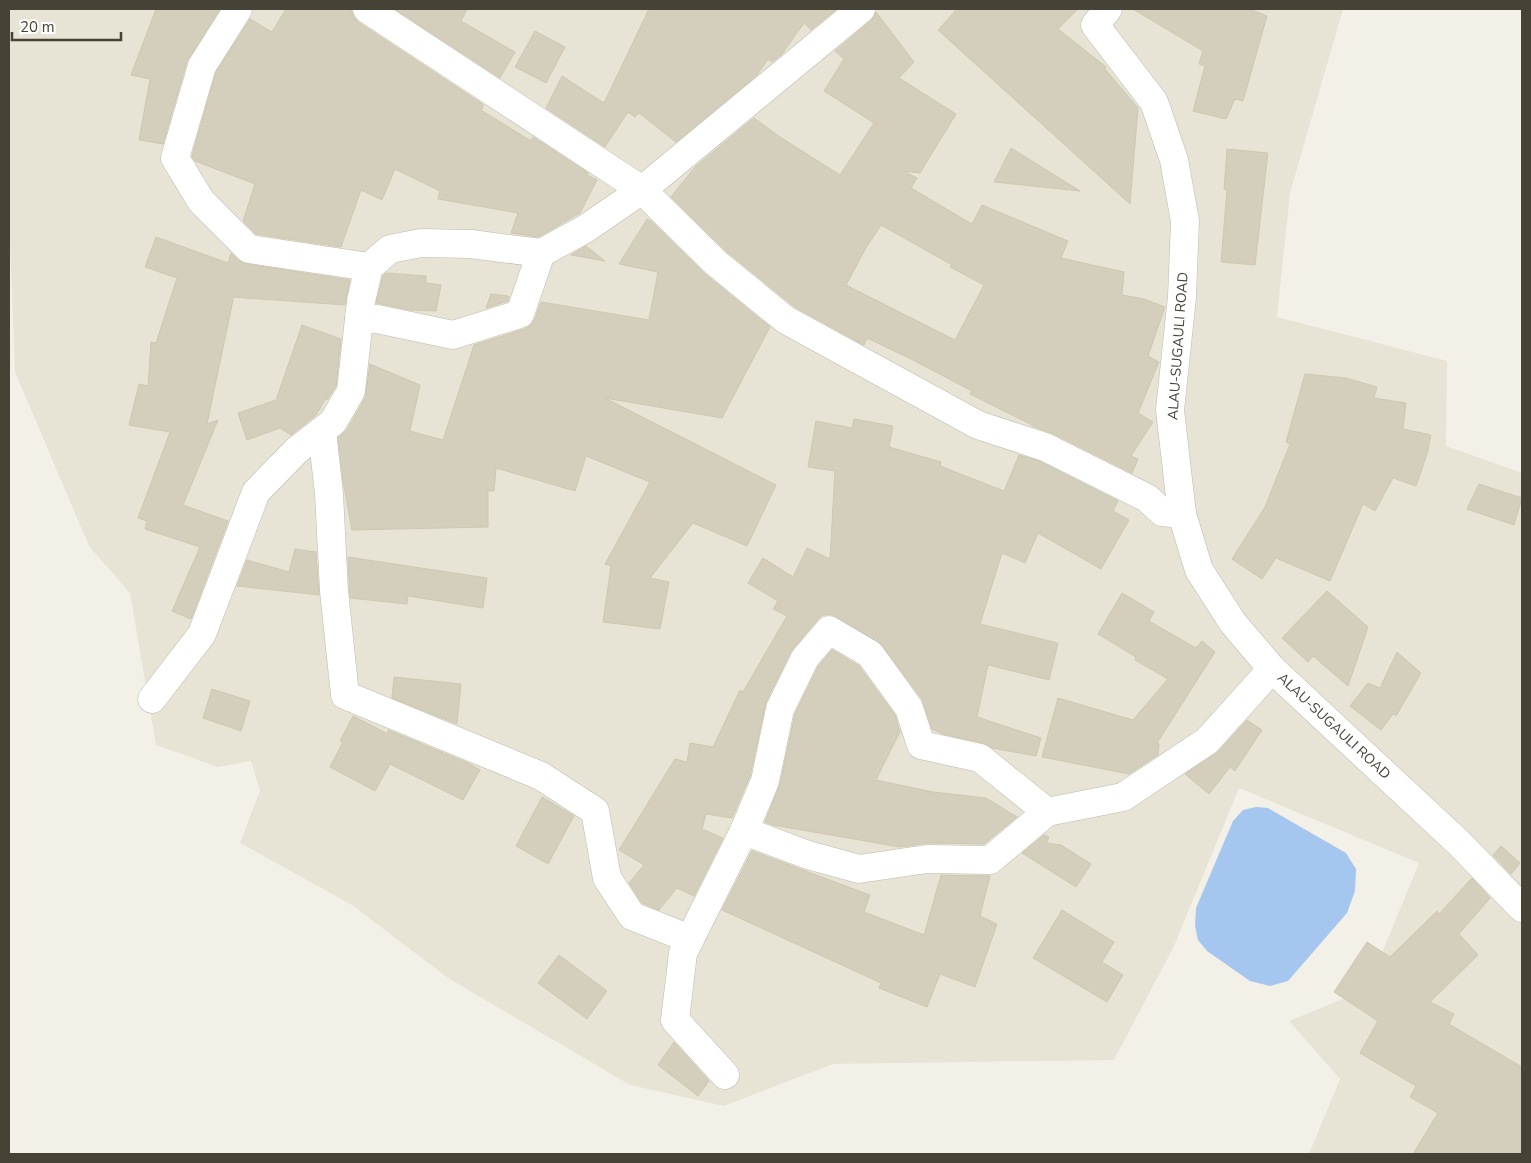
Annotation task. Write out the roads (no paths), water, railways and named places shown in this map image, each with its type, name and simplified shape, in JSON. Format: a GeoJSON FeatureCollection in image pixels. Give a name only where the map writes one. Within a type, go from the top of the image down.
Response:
{"type":"FeatureCollection","features":[{"type":"Feature","properties":{"kind":"street"},"geometry":{"type":"LineString","coordinates":[[238,9],[202,66],[175,158],[201,201],[249,249],[370,266]]}},
{"type":"Feature","properties":{"kind":"street"},"geometry":{"type":"LineString","coordinates":[[152,699],[202,634],[256,492],[298,450],[333,422],[351,391],[361,301],[370,266],[390,249],[421,243],[470,244],[541,253],[586,229],[642,190],[861,9]]}},
{"type":"Feature","properties":{"kind":"street","name":"ALAU-SUGAULI ROAD"},"geometry":{"type":"LineString","coordinates":[[1108,9],[1095,25],[1154,102],[1174,160],[1185,221],[1182,297],[1170,410],[1182,514],[1199,570],[1233,623],[1272,669],[1460,844],[1522,908]]}},
{"type":"Feature","properties":{"kind":"street"},"geometry":{"type":"LineString","coordinates":[[371,10],[642,190],[716,263],[786,320],[978,425],[1045,447],[1147,498],[1162,512],[1182,514]]}},
{"type":"Feature","properties":{"kind":"street"},"geometry":{"type":"LineString","coordinates":[[359,318],[377,319],[453,335],[520,314],[541,253]]}},
{"type":"Feature","properties":{"kind":"street"},"geometry":{"type":"LineString","coordinates":[[322,430],[329,494],[334,591],[345,695],[541,776],[595,811],[607,878],[632,916],[690,939]]}},
{"type":"Feature","properties":{"kind":"street"},"geometry":{"type":"LineString","coordinates":[[725,1075],[675,1020],[683,953],[744,831],[765,781],[780,709],[805,658],[829,630],[870,654],[909,708],[921,745],[980,758],[1047,812]]}},
{"type":"Feature","properties":{"kind":"street"},"geometry":{"type":"LineString","coordinates":[[744,831],[808,854],[859,869],[927,860],[990,860],[1047,812],[1123,797],[1207,741],[1272,669]]}},
{"type":"Feature","properties":{"kind":"water"},"geometry":{"type":"Polygon","coordinates":[[[1256,807],[1268,808],[1346,853],[1356,869],[1355,891],[1347,913],[1288,981],[1270,986],[1250,981],[1207,951],[1198,940],[1195,926],[1196,908],[1233,821],[1243,810],[1256,807]]]}}]}
